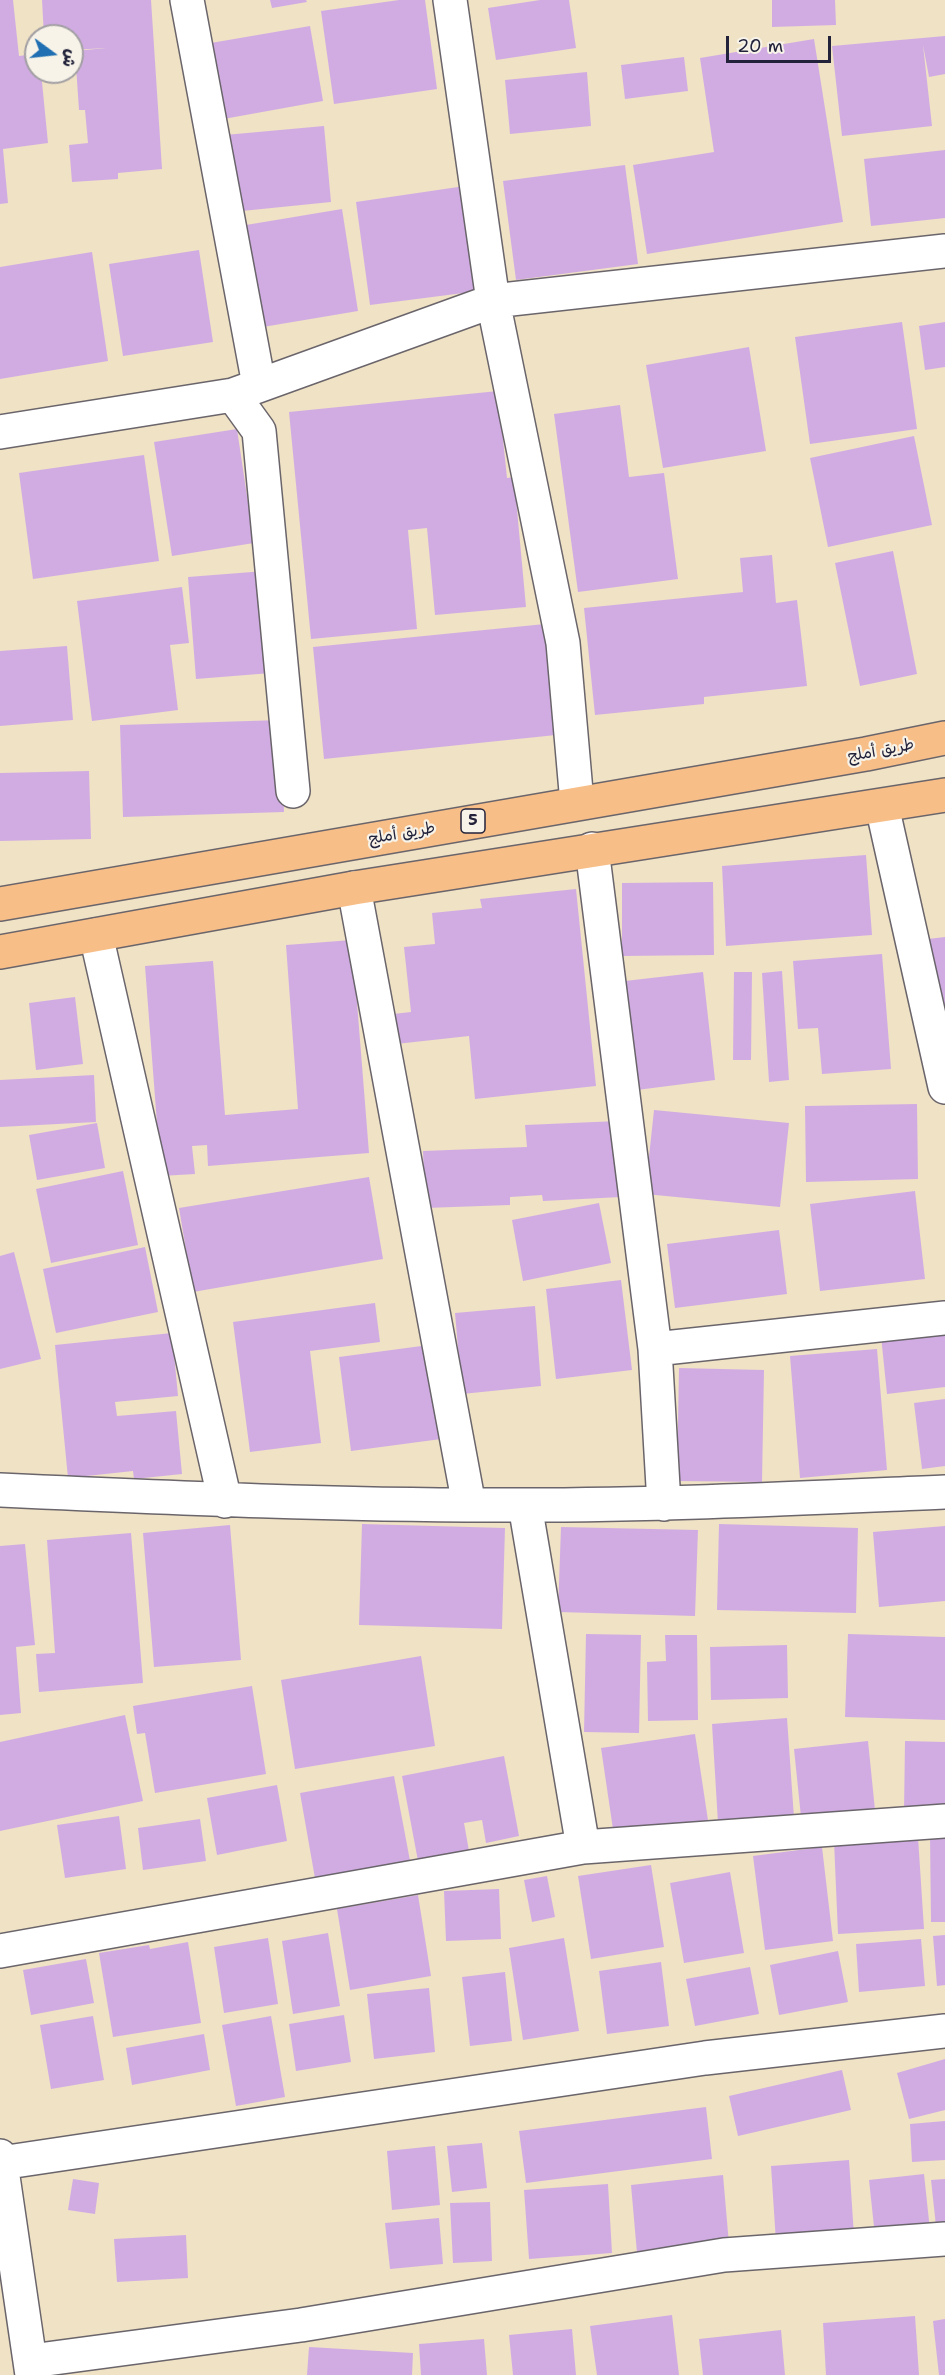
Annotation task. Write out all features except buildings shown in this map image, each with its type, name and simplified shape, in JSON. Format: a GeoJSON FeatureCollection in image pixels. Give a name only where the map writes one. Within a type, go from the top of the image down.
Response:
{"type":"FeatureCollection","features":[{"type":"Feature","properties":{"kind":"highway","name":"طريق أملج"},"geometry":{"type":"LineString","coordinates":[[0,904],[866,754],[945,738]]}},
{"type":"Feature","properties":{"kind":"highway"},"geometry":{"type":"LineString","coordinates":[[0,952],[354,888],[945,795]]}},
{"type":"Feature","properties":{"kind":"street"},"geometry":{"type":"LineString","coordinates":[[188,0],[246,390],[259,432],[293,791]]}},
{"type":"Feature","properties":{"kind":"street"},"geometry":{"type":"LineString","coordinates":[[450,0],[493,301],[564,643],[577,803]]}},
{"type":"Feature","properties":{"kind":"street"},"geometry":{"type":"LineString","coordinates":[[0,432],[246,390],[493,301],[945,251]]}},
{"type":"Feature","properties":{"kind":"street"},"geometry":{"type":"LineString","coordinates":[[882,806],[945,1087]]}},
{"type":"Feature","properties":{"kind":"street"},"geometry":{"type":"LineString","coordinates":[[592,849],[655,1349],[664,1504]]}},
{"type":"Feature","properties":{"kind":"street"},"geometry":{"type":"LineString","coordinates":[[354,888],[469,1505]]}},
{"type":"Feature","properties":{"kind":"street"},"geometry":{"type":"LineString","coordinates":[[96,935],[225,1501]]}},
{"type":"Feature","properties":{"kind":"street"},"geometry":{"type":"LineString","coordinates":[[655,1349],[945,1318]]}},
{"type":"Feature","properties":{"kind":"street"},"geometry":{"type":"LineString","coordinates":[[0,1490],[225,1501],[525,1506],[664,1504],[945,1492]]}},
{"type":"Feature","properties":{"kind":"street"},"geometry":{"type":"LineString","coordinates":[[525,1506],[583,1847]]}},
{"type":"Feature","properties":{"kind":"street"},"geometry":{"type":"LineString","coordinates":[[0,1951],[583,1847],[945,1821]]}},
{"type":"Feature","properties":{"kind":"street"},"geometry":{"type":"LineString","coordinates":[[945,2031],[705,2058],[1,2160],[32,2368],[724,2255],[945,2239]]}}]}
